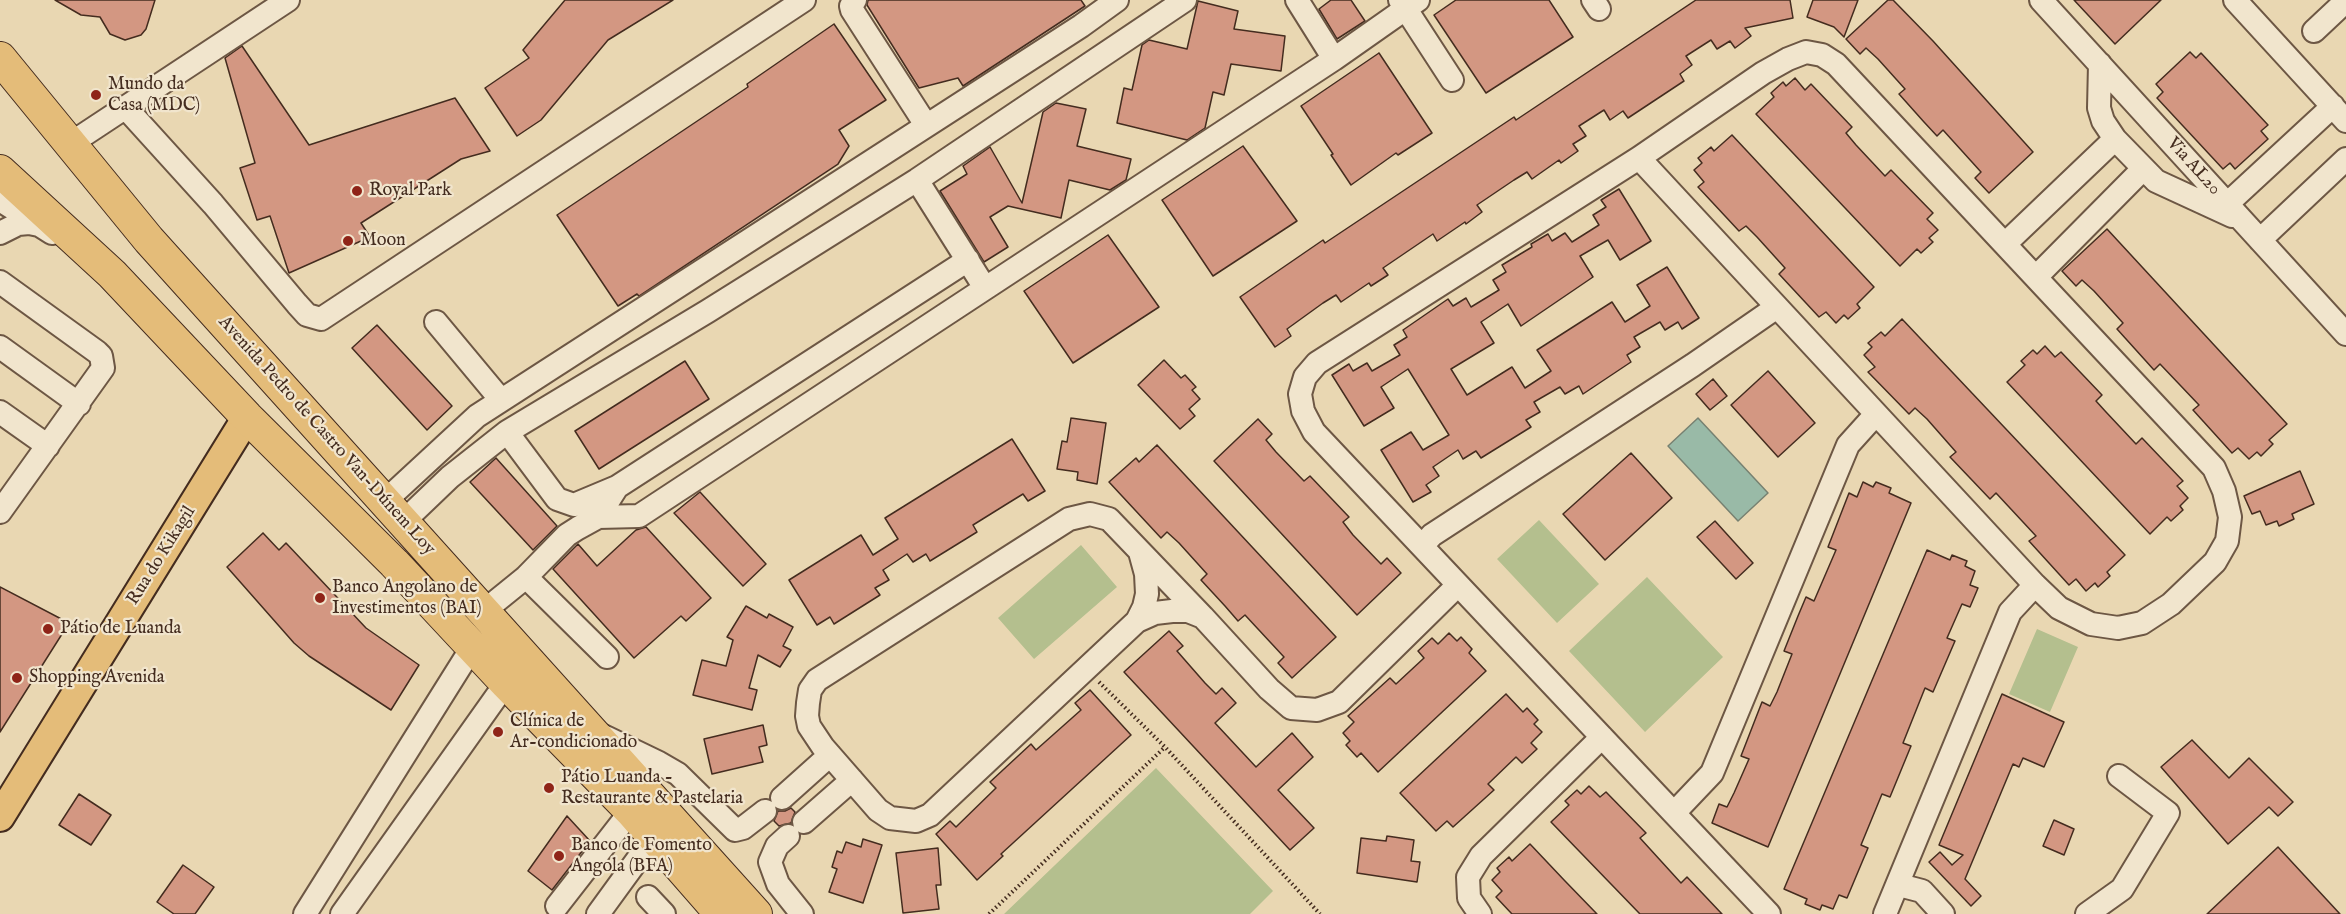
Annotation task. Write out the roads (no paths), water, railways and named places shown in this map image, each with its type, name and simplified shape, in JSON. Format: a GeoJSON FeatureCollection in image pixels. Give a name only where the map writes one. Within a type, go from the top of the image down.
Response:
{"type":"FeatureCollection","features":[{"type":"Feature","properties":{"kind":"highway","name":"Avenida Pedro de Castro Van-Dúnem Loy"},"geometry":{"type":"LineString","coordinates":[[0,58],[149,240],[756,914]]}},
{"type":"Feature","properties":{"kind":"highway","name":"Avenida Pedro de Castro Van-Dúnem Loy"},"geometry":{"type":"LineString","coordinates":[[0,171],[112,274],[247,417],[394,563],[506,683],[631,811],[654,837],[708,909]]}},
{"type":"Feature","properties":{"kind":"main road","name":"Rua do Kikagil"},"geometry":{"type":"LineString","coordinates":[[0,817],[247,417]]}},
{"type":"Feature","properties":{"kind":"street"},"geometry":{"type":"LineString","coordinates":[[70,144],[288,0]]}},
{"type":"Feature","properties":{"kind":"street"},"geometry":{"type":"LineString","coordinates":[[125,107],[213,204],[307,315],[321,319],[804,0]]}},
{"type":"Feature","properties":{"kind":"street"},"geometry":{"type":"LineString","coordinates":[[855,0],[851,6],[852,10],[926,125]]}},
{"type":"Feature","properties":{"kind":"street"},"geometry":{"type":"LineString","coordinates":[[394,512],[477,416],[1117,0]]}},
{"type":"Feature","properties":{"kind":"street"},"geometry":{"type":"LineString","coordinates":[[394,512],[450,477],[507,432],[708,311],[917,180],[1185,0]]}},
{"type":"Feature","properties":{"kind":"street"},"geometry":{"type":"LineString","coordinates":[[1297,0],[1334,59]]}},
{"type":"Feature","properties":{"kind":"street","name":"Via AL20"},"geometry":{"type":"LineString","coordinates":[[2041,0],[2346,334]]}},
{"type":"Feature","properties":{"kind":"street"},"geometry":{"type":"LineString","coordinates":[[2100,64],[2098,108],[2103,121],[2115,139],[2156,181],[2171,189],[2234,212],[2339,114],[2235,0]]}},
{"type":"Feature","properties":{"kind":"street"},"geometry":{"type":"LineString","coordinates":[[2314,30],[2346,1]]}},
{"type":"Feature","properties":{"kind":"street"},"geometry":{"type":"LineString","coordinates":[[598,517],[639,516],[1334,59],[1408,3],[1452,80]]}},
{"type":"Feature","properties":{"kind":"street"},"geometry":{"type":"LineString","coordinates":[[1639,158],[2035,585],[2059,608],[2091,624],[2118,628],[2142,623],[2171,604],[2215,562],[2227,541],[2230,517],[2224,491],[2214,468],[1836,64],[1822,55],[1806,52],[1788,58],[1639,158],[1317,363],[1305,377],[1300,394],[1303,411],[1314,432],[1768,914]]}},
{"type":"Feature","properties":{"kind":"street"},"geometry":{"type":"LineString","coordinates":[[2005,244],[2115,139]]}},
{"type":"Feature","properties":{"kind":"street"},"geometry":{"type":"LineString","coordinates":[[2260,240],[2346,159]]}},
{"type":"Feature","properties":{"kind":"street"},"geometry":{"type":"LineString","coordinates":[[2036,277],[2143,169]]}},
{"type":"Feature","properties":{"kind":"street"},"geometry":{"type":"LineString","coordinates":[[917,180],[986,288]]}},
{"type":"Feature","properties":{"kind":"street"},"geometry":{"type":"LineString","coordinates":[[0,200],[112,274]]}},
{"type":"Feature","properties":{"kind":"street"},"geometry":{"type":"LineString","coordinates":[[0,233],[18,224],[39,225]]}},
{"type":"Feature","properties":{"kind":"street"},"geometry":{"type":"LineString","coordinates":[[507,432],[557,499],[574,505],[617,488],[968,260]]}},
{"type":"Feature","properties":{"kind":"street"},"geometry":{"type":"LineString","coordinates":[[0,282],[101,356],[103,362],[101,373],[48,446],[9,483],[0,512]]}},
{"type":"Feature","properties":{"kind":"street"},"geometry":{"type":"LineString","coordinates":[[1422,546],[1432,535],[1693,365],[1777,307]]}},
{"type":"Feature","properties":{"kind":"street"},"geometry":{"type":"LineString","coordinates":[[436,322],[501,400]]}},
{"type":"Feature","properties":{"kind":"street"},"geometry":{"type":"LineString","coordinates":[[0,347],[79,404]]}},
{"type":"Feature","properties":{"kind":"street"},"geometry":{"type":"LineString","coordinates":[[0,412],[48,446]]}},
{"type":"Feature","properties":{"kind":"street"},"geometry":{"type":"LineString","coordinates":[[1674,813],[1712,773],[1848,445],[1876,414]]}},
{"type":"Feature","properties":{"kind":"street"},"geometry":{"type":"LineString","coordinates":[[484,611],[526,577],[567,535],[598,517],[617,488]]}},
{"type":"Feature","properties":{"kind":"street"},"geometry":{"type":"LineString","coordinates":[[1140,552],[1146,574],[1147,594],[1137,621],[930,815],[916,821],[890,818],[878,810],[830,755],[810,726],[807,716],[810,690],[817,680],[1070,519],[1090,514],[1109,519],[1269,688],[1291,708],[1317,710],[1339,702],[1458,585]]}},
{"type":"Feature","properties":{"kind":"street"},"geometry":{"type":"LineString","coordinates":[[526,577],[607,657]]}},
{"type":"Feature","properties":{"kind":"street"},"geometry":{"type":"LineString","coordinates":[[1885,914],[1899,885],[1923,821],[2010,612],[2035,585]]}},
{"type":"Feature","properties":{"kind":"street"},"geometry":{"type":"LineString","coordinates":[[1137,621],[1155,613],[1172,611],[1188,611],[1203,616]]}},
{"type":"Feature","properties":{"kind":"street"},"geometry":{"type":"LineString","coordinates":[[305,914],[473,646]]}},
{"type":"Feature","properties":{"kind":"street"},"geometry":{"type":"LineString","coordinates":[[342,914],[506,683]]}},
{"type":"Feature","properties":{"kind":"street"},"geometry":{"type":"LineString","coordinates":[[593,732],[678,774],[735,830],[742,828],[773,804],[830,755]]}},
{"type":"Feature","properties":{"kind":"street"},"geometry":{"type":"LineString","coordinates":[[1480,914],[1469,898],[1468,877],[1481,856],[1602,737]]}},
{"type":"Feature","properties":{"kind":"street"},"geometry":{"type":"LineString","coordinates":[[2087,914],[2122,889],[2168,813],[2119,776]]}},
{"type":"Feature","properties":{"kind":"street"},"geometry":{"type":"LineString","coordinates":[[802,914],[778,884],[770,862],[777,846],[852,780]]}},
{"type":"Feature","properties":{"kind":"street"},"geometry":{"type":"LineString","coordinates":[[557,906],[631,811]]}},
{"type":"Feature","properties":{"kind":"street"},"geometry":{"type":"LineString","coordinates":[[598,914],[654,837]]}},
{"type":"Feature","properties":{"kind":"street"},"geometry":{"type":"LineString","coordinates":[[1899,885],[1922,891],[1943,914]]}},
{"type":"Feature","properties":{"kind":"street"},"geometry":{"type":"LineString","coordinates":[[648,897],[664,914]]}},
{"type":"Feature","properties":{"kind":"place","name":"Mundo da Casa (MDC)"},"geometry":{"type":"Point","coordinates":[96,95]}},
{"type":"Feature","properties":{"kind":"place","name":"Royal Park"},"geometry":{"type":"Point","coordinates":[357,191]}},
{"type":"Feature","properties":{"kind":"place","name":"Moon"},"geometry":{"type":"Point","coordinates":[348,241]}},
{"type":"Feature","properties":{"kind":"place","name":"Banco Angolano de Investimentos (BAI)"},"geometry":{"type":"Point","coordinates":[320,598]}},
{"type":"Feature","properties":{"kind":"place","name":"Pátio de Luanda"},"geometry":{"type":"Point","coordinates":[48,629]}},
{"type":"Feature","properties":{"kind":"place","name":"Shopping Avenida"},"geometry":{"type":"Point","coordinates":[17,678]}},
{"type":"Feature","properties":{"kind":"place","name":"Clínica de Ar-condicionado"},"geometry":{"type":"Point","coordinates":[498,732]}},
{"type":"Feature","properties":{"kind":"place","name":"Pátio Luanda - Restaurante & Pastelaria"},"geometry":{"type":"Point","coordinates":[549,788]}},
{"type":"Feature","properties":{"kind":"place","name":"Banco de Fomento Angola (BFA)"},"geometry":{"type":"Point","coordinates":[559,856]}}]}
